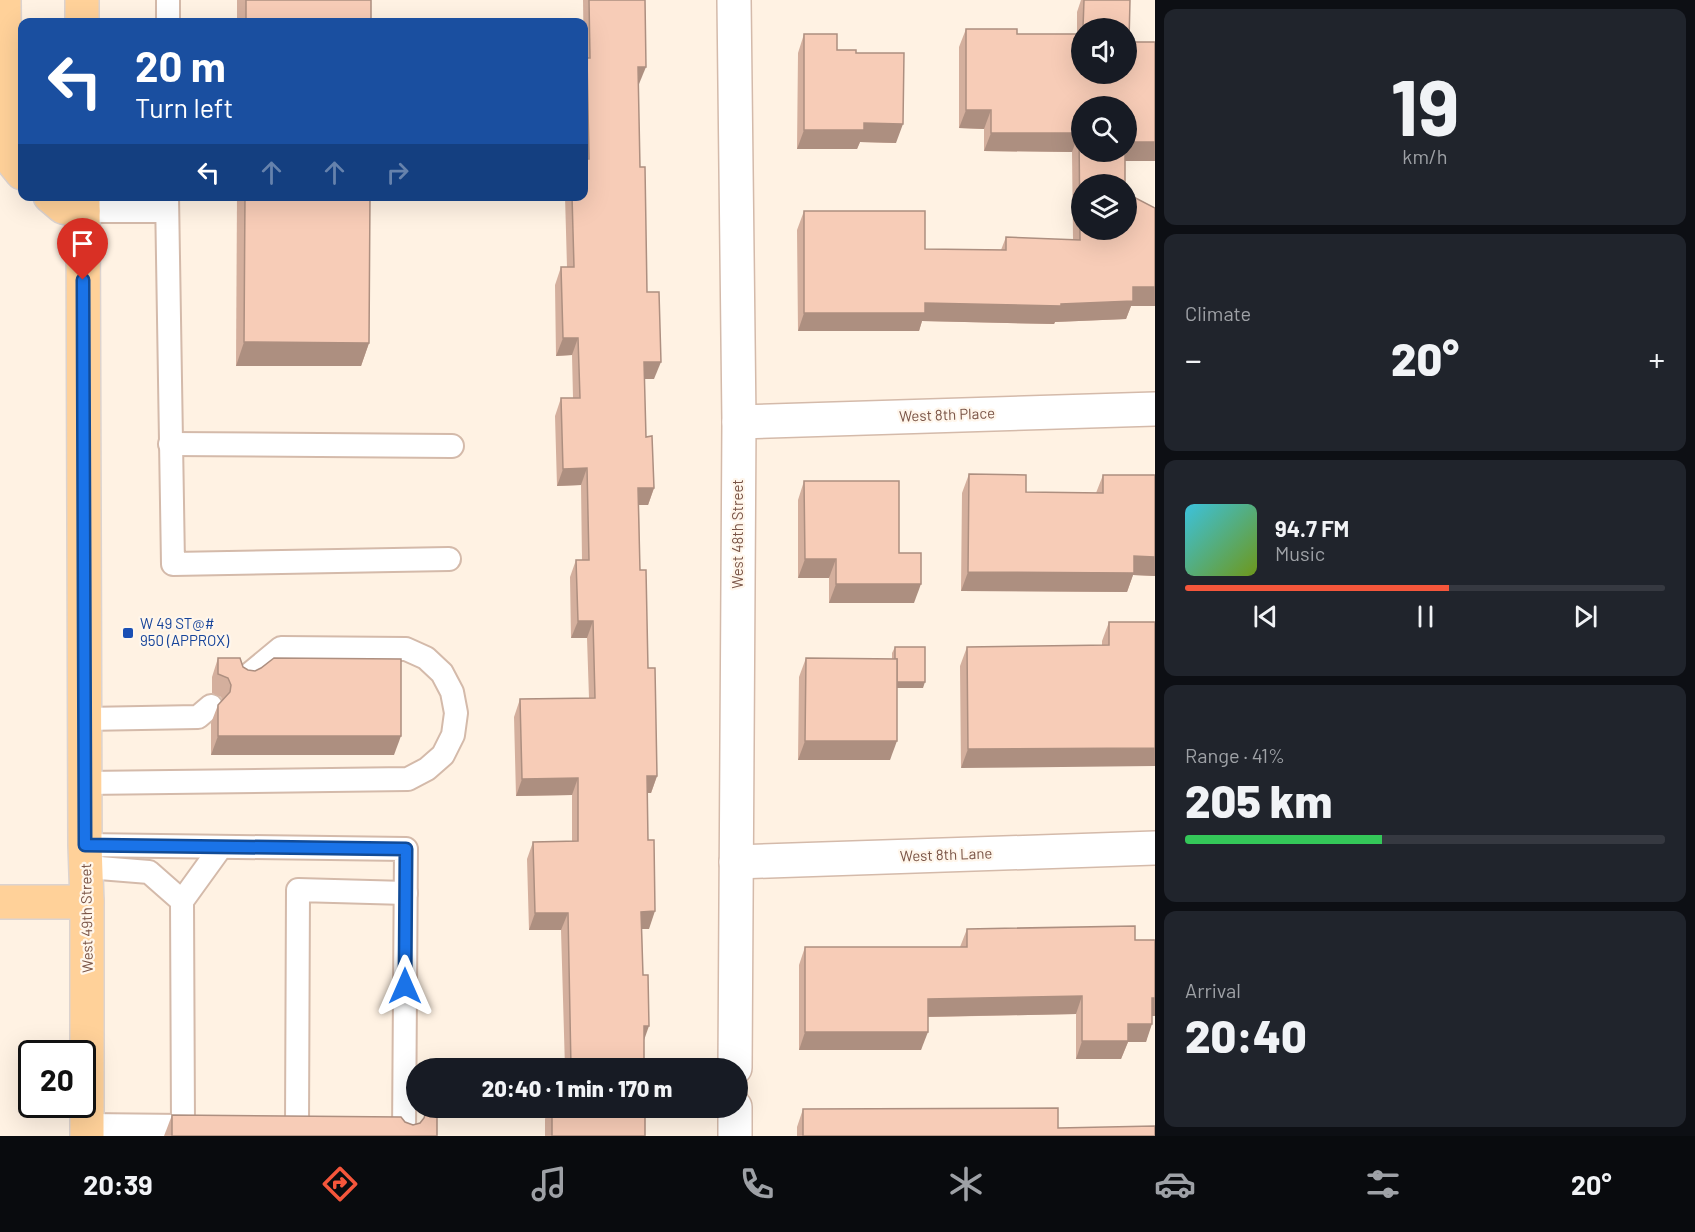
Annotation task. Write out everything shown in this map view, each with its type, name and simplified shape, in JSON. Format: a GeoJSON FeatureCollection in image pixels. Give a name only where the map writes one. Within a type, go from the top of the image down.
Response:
{"type":"FeatureCollection","features":[{"type":"Feature","properties":{"kind":"main road"},"geometry":{"type":"LineString","coordinates":[[4,0],[5,135],[9,157],[18,167]]}},
{"type":"Feature","properties":{"kind":"main road"},"geometry":{"type":"LineString","coordinates":[[82,0],[82,18]]}},
{"type":"Feature","properties":{"kind":"main road"},"geometry":{"type":"LineString","coordinates":[[56,201],[63,207],[83,204]]}},
{"type":"Feature","properties":{"kind":"main road","name":"West 49th Street"},"geometry":{"type":"LineString","coordinates":[[83,204],[87,1130]]}},
{"type":"Feature","properties":{"kind":"main road"},"geometry":{"type":"LineString","coordinates":[[0,902],[87,902]]}},
{"type":"Feature","properties":{"kind":"street","name":"West 48th Street"},"geometry":{"type":"LineString","coordinates":[[734,0],[739,422],[735,1058]]}},
{"type":"Feature","properties":{"kind":"street","name":"West 8th Place"},"geometry":{"type":"LineString","coordinates":[[739,422],[1155,409]]}},
{"type":"Feature","properties":{"kind":"street","name":"West 8th Lane"},"geometry":{"type":"LineString","coordinates":[[736,862],[1155,848]]}},
{"type":"Feature","properties":{"kind":"street"},"geometry":{"type":"LineString","coordinates":[[735,1118],[735,1136]]}},
{"type":"Feature","properties":{"kind":"lane"},"geometry":{"type":"LineString","coordinates":[[168,0],[168,18]]}},
{"type":"Feature","properties":{"kind":"lane"},"geometry":{"type":"LineString","coordinates":[[83,204],[167,204],[173,564],[449,559]]}},
{"type":"Feature","properties":{"kind":"lane"},"geometry":{"type":"LineString","coordinates":[[170,444],[452,446]]}},
{"type":"Feature","properties":{"kind":"lane"},"geometry":{"type":"LineString","coordinates":[[85,783],[408,779],[427,770],[443,755],[453,735],[456,713],[452,692],[442,673],[426,658],[406,649],[282,648],[246,677]]}},
{"type":"Feature","properties":{"kind":"lane"},"geometry":{"type":"LineString","coordinates":[[85,719],[198,717],[212,706]]}},
{"type":"Feature","properties":{"kind":"lane"},"geometry":{"type":"LineString","coordinates":[[183,1126],[182,901],[221,847]]}},
{"type":"Feature","properties":{"kind":"lane"},"geometry":{"type":"LineString","coordinates":[[86,856],[221,847],[406,849],[404,1131],[380,1127]]}},
{"type":"Feature","properties":{"kind":"lane"},"geometry":{"type":"LineString","coordinates":[[86,856],[149,872],[182,901]]}},
{"type":"Feature","properties":{"kind":"lane"},"geometry":{"type":"LineString","coordinates":[[297,1126],[298,890],[406,893]]}},
{"type":"Feature","properties":{"kind":"lane"},"geometry":{"type":"LineString","coordinates":[[87,1130],[206,1126]]}},
{"type":"Feature","properties":{"kind":"lane"},"geometry":{"type":"LineString","coordinates":[[274,1126],[320,1126]]}},
{"type":"Feature","properties":{"kind":"building"},"geometry":{"type":"Polygon","coordinates":[[[246,0],[371,0],[371,18],[246,18],[246,0]]]}},
{"type":"Feature","properties":{"kind":"building"},"geometry":{"type":"Polygon","coordinates":[[[589,0],[645,0],[646,67],[638,67],[640,167],[645,167],[647,292],[659,292],[661,362],[644,362],[646,437],[652,436],[654,488],[638,488],[640,570],[646,570],[648,668],[655,668],[657,776],[647,776],[648,840],[654,840],[655,911],[641,912],[643,975],[648,975],[649,1026],[644,1026],[644,1058],[571,1058],[568,913],[535,913],[533,842],[578,841],[578,778],[522,779],[520,699],[595,698],[593,621],[578,621],[576,560],[589,560],[587,468],[563,469],[561,398],[580,398],[578,338],[563,338],[561,267],[574,267],[572,201],[588,201],[588,58],[590,58],[589,0]]]}},
{"type":"Feature","properties":{"kind":"building"},"geometry":{"type":"Polygon","coordinates":[[[1084,0],[1130,0],[1130,18],[1083,18],[1084,0]]]}},
{"type":"Feature","properties":{"kind":"building"},"geometry":{"type":"Polygon","coordinates":[[[966,29],[1017,29],[1017,34],[1071,34],[1071,84],[1137,84],[1137,42],[1155,42],[1155,142],[1137,142],[1137,96],[1071,96],[1071,133],[991,133],[991,110],[966,110],[966,29]]]}},
{"type":"Feature","properties":{"kind":"building"},"geometry":{"type":"Polygon","coordinates":[[[804,34],[837,34],[837,50],[856,50],[856,53],[904,53],[903,124],[864,123],[864,130],[804,130],[804,34]]]}},
{"type":"Feature","properties":{"kind":"building"},"geometry":{"type":"Polygon","coordinates":[[[1079,162],[1125,162],[1125,174],[1079,174],[1079,162]]]}},
{"type":"Feature","properties":{"kind":"building"},"geometry":{"type":"Polygon","coordinates":[[[1137,199],[1155,208],[1155,287],[1133,287],[1133,301],[1061,304],[1061,306],[925,303],[925,313],[804,313],[804,211],[925,211],[925,249],[1006,250],[1006,237],[1137,240],[1137,199]]]}},
{"type":"Feature","properties":{"kind":"building"},"geometry":{"type":"Polygon","coordinates":[[[245,201],[370,201],[369,343],[244,342],[245,201]]]}},
{"type":"Feature","properties":{"kind":"building"},"geometry":{"type":"Polygon","coordinates":[[[969,474],[1026,475],[1026,492],[1103,493],[1103,475],[1155,475],[1155,557],[1134,556],[1134,573],[968,572],[969,474]]]}},
{"type":"Feature","properties":{"kind":"building"},"geometry":{"type":"Polygon","coordinates":[[[804,481],[899,481],[899,553],[921,553],[921,584],[836,584],[836,559],[805,559],[804,481]]]}},
{"type":"Feature","properties":{"kind":"building"},"geometry":{"type":"Polygon","coordinates":[[[1109,622],[1155,622],[1155,748],[968,749],[967,647],[1109,645],[1109,622]]]}},
{"type":"Feature","properties":{"kind":"building"},"geometry":{"type":"Polygon","coordinates":[[[895,647],[925,647],[925,682],[897,682],[895,647]]]}},
{"type":"Feature","properties":{"kind":"building"},"geometry":{"type":"Polygon","coordinates":[[[218,658],[240,658],[243,667],[255,671],[274,658],[401,659],[401,736],[218,736],[218,705],[230,692],[231,685],[228,678],[218,674],[218,658]]]}},
{"type":"Feature","properties":{"kind":"building"},"geometry":{"type":"Polygon","coordinates":[[[806,658],[897,659],[897,741],[805,741],[806,658]]]}},
{"type":"Feature","properties":{"kind":"building"},"geometry":{"type":"Polygon","coordinates":[[[1135,926],[1135,940],[1155,940],[1155,998],[1152,998],[1152,1024],[1128,1024],[1128,1041],[1082,1041],[1082,996],[928,999],[928,1032],[805,1032],[805,947],[967,947],[967,929],[1135,926]]]}},
{"type":"Feature","properties":{"kind":"building"},"geometry":{"type":"Polygon","coordinates":[[[1058,1108],[1058,1128],[1155,1126],[1155,1136],[803,1136],[803,1109],[1058,1108]]]}},
{"type":"Feature","properties":{"kind":"building"},"geometry":{"type":"Polygon","coordinates":[[[172,1115],[401,1117],[405,1122],[413,1125],[420,1123],[424,1118],[437,1118],[437,1136],[172,1136],[172,1115]]]}},
{"type":"Feature","properties":{"kind":"building"},"geometry":{"type":"Polygon","coordinates":[[[552,1118],[645,1118],[645,1136],[552,1136],[552,1118]]]}},
{"type":"Feature","properties":{"kind":"place","name":"W 49 ST@# 950 (APPROX)"},"geometry":{"type":"Point","coordinates":[128,633]}},
{"type":"Feature","properties":{"kind":"route"},"geometry":{"type":"LineString","coordinates":[[83,280],[85,845],[406,849],[405,986]]}}]}
